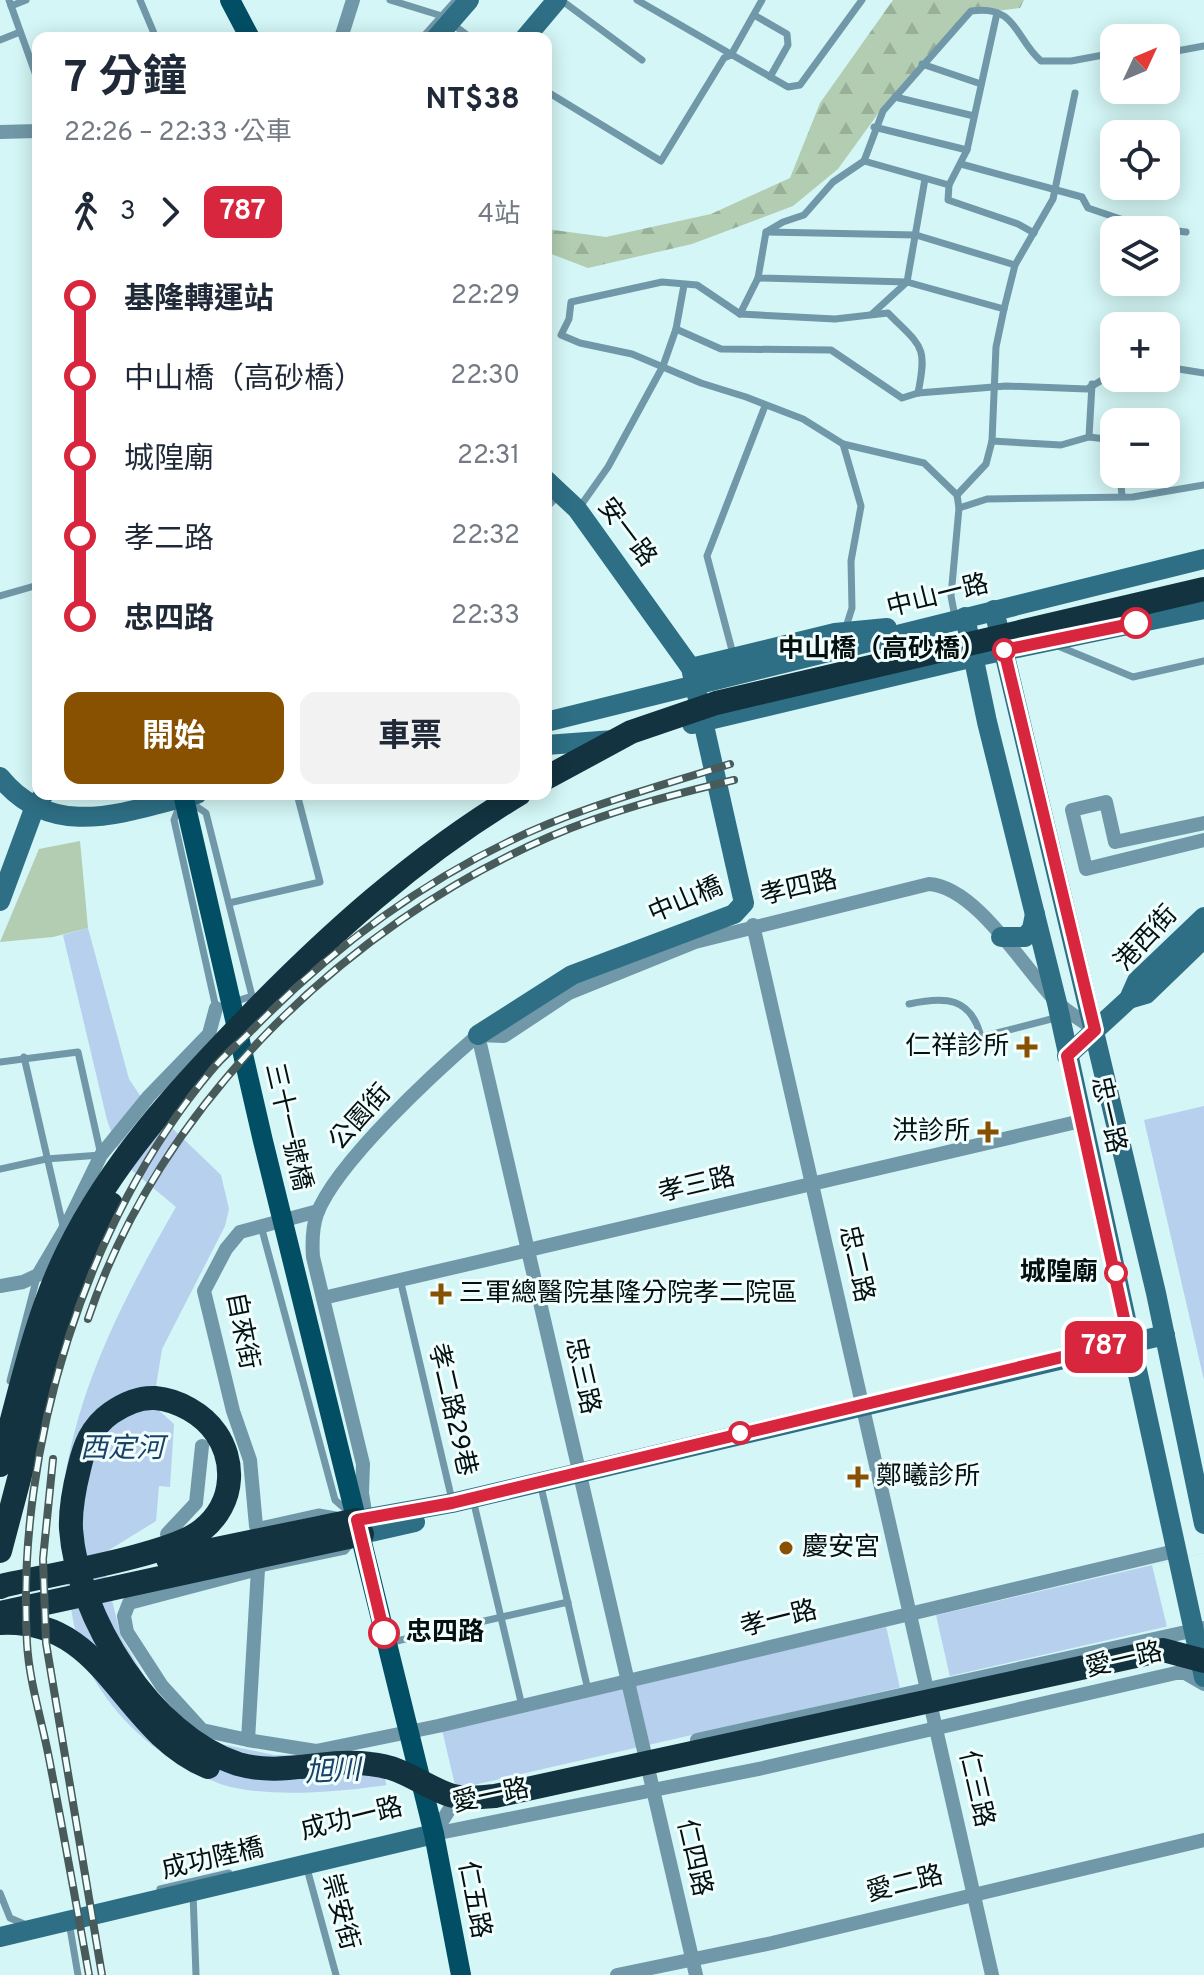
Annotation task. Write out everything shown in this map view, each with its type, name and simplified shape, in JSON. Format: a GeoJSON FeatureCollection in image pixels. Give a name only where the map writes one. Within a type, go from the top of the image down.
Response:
{"type":"FeatureCollection","features":[{"type":"Feature","properties":{"kind":"highway"},"geometry":{"type":"LineString","coordinates":[[552,775],[631,732],[716,703],[1204,589]]}},
{"type":"Feature","properties":{"kind":"highway"},"geometry":{"type":"LineString","coordinates":[[0,1465],[31,1351],[67,1253],[110,1177],[174,1096],[266,999],[368,903],[422,859],[510,800]]}},
{"type":"Feature","properties":{"kind":"highway"},"geometry":{"type":"LineString","coordinates":[[0,1551],[44,1380],[86,1256],[119,1187],[174,1096]]}},
{"type":"Feature","properties":{"kind":"highway"},"geometry":{"type":"LineString","coordinates":[[0,1587],[61,1572],[75,1569],[89,1566],[103,1563],[117,1560],[189,1538],[212,1521],[227,1497],[229,1485],[224,1448],[202,1417],[158,1398],[125,1404],[106,1417],[91,1433],[73,1492],[74,1550],[77,1562],[79,1574],[101,1626],[140,1691],[179,1732],[236,1763],[267,1770],[366,1763],[397,1768],[448,1794],[495,1796],[1163,1650],[1204,1661]]}},
{"type":"Feature","properties":{"kind":"highway"},"geometry":{"type":"LineString","coordinates":[[0,1613],[362,1524]]}},
{"type":"Feature","properties":{"kind":"highway"},"geometry":{"type":"LineString","coordinates":[[0,1596],[324,1534]]}},
{"type":"Feature","properties":{"kind":"highway"},"geometry":{"type":"LineString","coordinates":[[0,1623],[30,1625],[78,1644],[100,1664],[157,1735],[190,1758],[236,1778],[269,1784],[371,1777],[408,1785],[446,1804],[462,1807],[521,1801],[1163,1660],[1204,1670]]}},
{"type":"Feature","properties":{"kind":"main road"},"geometry":{"type":"LineString","coordinates":[[235,2],[248,32]]}},
{"type":"Feature","properties":{"kind":"main road","name":"三十一號橋"},"geometry":{"type":"LineString","coordinates":[[189,800],[263,1141],[362,1524]]}},
{"type":"Feature","properties":{"kind":"main road"},"geometry":{"type":"LineString","coordinates":[[362,1524],[404,1735],[434,1834]]}},
{"type":"Feature","properties":{"kind":"main road","name":"仁五路"},"geometry":{"type":"LineString","coordinates":[[434,1834],[461,1975]]}},
{"type":"Feature","properties":{"kind":"street"},"geometry":{"type":"LineString","coordinates":[[343,32],[353,0]]}},
{"type":"Feature","properties":{"kind":"street"},"geometry":{"type":"LineString","coordinates":[[441,32],[469,0]]}},
{"type":"Feature","properties":{"kind":"street"},"geometry":{"type":"LineString","coordinates":[[530,32],[559,0]]}},
{"type":"Feature","properties":{"kind":"street"},"geometry":{"type":"LineString","coordinates":[[0,132],[32,131]]}},
{"type":"Feature","properties":{"kind":"street","name":"安一路"},"geometry":{"type":"LineString","coordinates":[[552,495],[577,509],[691,668]]}},
{"type":"Feature","properties":{"kind":"street","name":"中山一路"},"geometry":{"type":"LineString","coordinates":[[552,721],[1204,559]]}},
{"type":"Feature","properties":{"kind":"street"},"geometry":{"type":"LineString","coordinates":[[552,745],[624,740],[1004,650],[1204,609]]}},
{"type":"Feature","properties":{"kind":"street","name":"忠一路"},"geometry":{"type":"LineString","coordinates":[[994,610],[1095,1030],[1166,1340],[1204,1524]]}},
{"type":"Feature","properties":{"kind":"street","name":"忠一路"},"geometry":{"type":"LineString","coordinates":[[960,618],[974,657],[1058,1010],[1175,1551],[1198,1628],[1204,1677]]}},
{"type":"Feature","properties":{"kind":"street"},"geometry":{"type":"LineString","coordinates":[[691,668],[835,633],[873,628],[919,628]]}},
{"type":"Feature","properties":{"kind":"street","name":"中山橋"},"geometry":{"type":"LineString","coordinates":[[478,1035],[572,975],[734,914],[742,907],[744,899],[691,668]]}},
{"type":"Feature","properties":{"kind":"street"},"geometry":{"type":"LineString","coordinates":[[0,777],[32,799]]}},
{"type":"Feature","properties":{"kind":"street"},"geometry":{"type":"LineString","coordinates":[[0,901],[40,805],[85,819],[167,800]]}},
{"type":"Feature","properties":{"kind":"street"},"geometry":{"type":"LineString","coordinates":[[1204,823],[1115,842],[1106,802],[1072,810],[1086,869],[1204,840]]}},
{"type":"Feature","properties":{"kind":"street","name":"孝四路"},"geometry":{"type":"LineString","coordinates":[[478,1035],[504,1036],[569,993],[673,950],[753,925],[929,884],[958,894],[1001,937],[1058,1010],[1095,1030]]}},
{"type":"Feature","properties":{"kind":"street"},"geometry":{"type":"LineString","coordinates":[[1001,937],[1026,936],[1035,914]]}},
{"type":"Feature","properties":{"kind":"street","name":"港西街"},"geometry":{"type":"LineString","coordinates":[[1067,1056],[1129,999],[1137,981],[1204,917]]}},
{"type":"Feature","properties":{"kind":"street","name":"忠二路"},"geometry":{"type":"LineString","coordinates":[[753,925],[911,1613]]}},
{"type":"Feature","properties":{"kind":"street","name":"港西街"},"geometry":{"type":"LineString","coordinates":[[1129,999],[1146,994],[1204,938]]}},
{"type":"Feature","properties":{"kind":"street"},"geometry":{"type":"LineString","coordinates":[[1,1281],[23,1282],[38,1275],[64,1231],[101,1155],[149,1096],[209,1034],[216,1008]]}},
{"type":"Feature","properties":{"kind":"street","name":"公園街"},"geometry":{"type":"LineString","coordinates":[[323,1298],[312,1241],[318,1211],[351,1164],[389,1121],[478,1035]]}},
{"type":"Feature","properties":{"kind":"street","name":"忠三路"},"geometry":{"type":"LineString","coordinates":[[478,1035],[627,1681]]}},
{"type":"Feature","properties":{"kind":"street","name":"孝三路"},"geometry":{"type":"LineString","coordinates":[[323,1298],[1081,1121]]}},
{"type":"Feature","properties":{"kind":"street","name":"自來街"},"geometry":{"type":"LineString","coordinates":[[256,1526],[250,1460],[233,1411],[204,1291],[233,1238],[261,1226],[318,1211]]}},
{"type":"Feature","properties":{"kind":"street"},"geometry":{"type":"LineString","coordinates":[[323,1298],[363,1464],[362,1524]]}},
{"type":"Feature","properties":{"kind":"street"},"geometry":{"type":"LineString","coordinates":[[362,1524],[579,1477],[1166,1340]]}},
{"type":"Feature","properties":{"kind":"street"},"geometry":{"type":"LineString","coordinates":[[167,1534],[196,1503],[202,1446]]}},
{"type":"Feature","properties":{"kind":"street"},"geometry":{"type":"LineString","coordinates":[[362,1524],[475,1508],[542,1491],[579,1477]]}},
{"type":"Feature","properties":{"kind":"street","name":"孝一路"},"geometry":{"type":"LineString","coordinates":[[404,1735],[1175,1551]]}},
{"type":"Feature","properties":{"kind":"street"},"geometry":{"type":"LineString","coordinates":[[248,1740],[258,1569],[129,1603],[125,1610],[127,1632],[162,1686],[192,1721],[214,1735],[316,1751],[404,1735]]}},
{"type":"Feature","properties":{"kind":"street","name":"仁三路"},"geometry":{"type":"LineString","coordinates":[[911,1613],[992,1975]]}},
{"type":"Feature","properties":{"kind":"street","name":"愛一路"},"geometry":{"type":"LineString","coordinates":[[434,1834],[449,1810],[475,1791],[1198,1628]]}},
{"type":"Feature","properties":{"kind":"street","name":"愛一路"},"geometry":{"type":"LineString","coordinates":[[434,1834],[936,1728],[1176,1673],[1185,1673],[1204,1684]]}},
{"type":"Feature","properties":{"kind":"street","name":"仁四路"},"geometry":{"type":"LineString","coordinates":[[627,1681],[696,1975]]}},
{"type":"Feature","properties":{"kind":"street","name":"成功陸橋"},"geometry":{"type":"LineString","coordinates":[[1,1935],[434,1834]]}},
{"type":"Feature","properties":{"kind":"street","name":"愛二路"},"geometry":{"type":"LineString","coordinates":[[617,1975],[772,1943],[1204,1840]]}},
{"type":"Feature","properties":{"kind":"lane"},"geometry":{"type":"LineString","coordinates":[[26,0],[10,3],[32,63]]}},
{"type":"Feature","properties":{"kind":"lane"},"geometry":{"type":"LineString","coordinates":[[140,0],[153,32]]}},
{"type":"Feature","properties":{"kind":"lane"},"geometry":{"type":"LineString","coordinates":[[390,0],[442,16],[464,32]]}},
{"type":"Feature","properties":{"kind":"lane"},"geometry":{"type":"LineString","coordinates":[[427,32],[456,0]]}},
{"type":"Feature","properties":{"kind":"lane"},"geometry":{"type":"LineString","coordinates":[[559,0],[642,60]]}},
{"type":"Feature","properties":{"kind":"lane"},"geometry":{"type":"LineString","coordinates":[[637,0],[788,87],[800,85],[862,0]]}},
{"type":"Feature","properties":{"kind":"lane"},"geometry":{"type":"LineString","coordinates":[[552,95],[661,161],[724,58],[731,55],[762,0]]}},
{"type":"Feature","properties":{"kind":"lane"},"geometry":{"type":"LineString","coordinates":[[740,314],[758,278],[766,232],[804,215],[833,182],[864,161],[874,127],[895,97],[971,11],[986,9],[1015,24],[1041,61],[1071,61],[1100,56]]}},
{"type":"Feature","properties":{"kind":"lane"},"geometry":{"type":"LineString","coordinates":[[997,13],[967,150],[949,185],[948,200],[1018,224],[1034,233]]}},
{"type":"Feature","properties":{"kind":"lane"},"geometry":{"type":"LineString","coordinates":[[754,15],[787,34],[788,45],[770,77]]}},
{"type":"Feature","properties":{"kind":"lane"},"geometry":{"type":"LineString","coordinates":[[0,40],[20,32]]}},
{"type":"Feature","properties":{"kind":"lane"},"geometry":{"type":"LineString","coordinates":[[1180,50],[1204,46]]}},
{"type":"Feature","properties":{"kind":"lane"},"geometry":{"type":"LineString","coordinates":[[922,64],[981,84]]}},
{"type":"Feature","properties":{"kind":"lane"},"geometry":{"type":"LineString","coordinates":[[957,495],[986,464],[992,441],[996,347],[1004,309],[1015,265],[1047,215],[1075,93]]}},
{"type":"Feature","properties":{"kind":"lane"},"geometry":{"type":"LineString","coordinates":[[895,97],[974,116]]}},
{"type":"Feature","properties":{"kind":"lane"},"geometry":{"type":"LineString","coordinates":[[874,127],[967,150]]}},
{"type":"Feature","properties":{"kind":"lane"},"geometry":{"type":"LineString","coordinates":[[864,161],[949,185]]}},
{"type":"Feature","properties":{"kind":"lane"},"geometry":{"type":"LineString","coordinates":[[961,164],[1082,197],[1088,208],[1144,227],[1186,232]]}},
{"type":"Feature","properties":{"kind":"lane"},"geometry":{"type":"LineString","coordinates":[[872,314],[907,282],[925,179]]}},
{"type":"Feature","properties":{"kind":"lane"},"geometry":{"type":"LineString","coordinates":[[766,232],[916,235],[1015,265]]}},
{"type":"Feature","properties":{"kind":"lane"},"geometry":{"type":"LineString","coordinates":[[758,278],[907,282],[1004,309]]}},
{"type":"Feature","properties":{"kind":"lane"},"geometry":{"type":"LineString","coordinates":[[918,393],[924,361],[921,347],[888,313],[835,319],[740,314],[697,285],[662,282],[571,302],[569,319],[561,335],[663,366],[803,419],[843,444],[924,463],[957,495],[959,508],[951,596],[960,618]]}},
{"type":"Feature","properties":{"kind":"lane"},"geometry":{"type":"LineString","coordinates":[[577,509],[608,467],[663,366],[676,329],[684,285]]}},
{"type":"Feature","properties":{"kind":"lane"},"geometry":{"type":"LineString","coordinates":[[676,329],[721,349],[831,350],[902,398],[918,393],[995,387],[1087,389],[1100,380]]}},
{"type":"Feature","properties":{"kind":"lane"},"geometry":{"type":"LineString","coordinates":[[1180,369],[1204,373]]}},
{"type":"Feature","properties":{"kind":"lane"},"geometry":{"type":"LineString","coordinates":[[1089,437],[1092,384]]}},
{"type":"Feature","properties":{"kind":"lane"},"geometry":{"type":"LineString","coordinates":[[739,676],[707,556],[765,406]]}},
{"type":"Feature","properties":{"kind":"lane"},"geometry":{"type":"LineString","coordinates":[[992,441],[1061,445],[1089,437],[1100,438]]}},
{"type":"Feature","properties":{"kind":"lane"},"geometry":{"type":"LineString","coordinates":[[838,651],[852,608],[851,561],[861,506],[843,444]]}},
{"type":"Feature","properties":{"kind":"lane"},"geometry":{"type":"LineString","coordinates":[[959,508],[987,499],[1122,496],[1204,485]]}},
{"type":"Feature","properties":{"kind":"lane"},"geometry":{"type":"LineString","coordinates":[[1121,488],[1122,496]]}},
{"type":"Feature","properties":{"kind":"lane"},"geometry":{"type":"LineString","coordinates":[[0,596],[32,587]]}},
{"type":"Feature","properties":{"kind":"lane"},"geometry":{"type":"LineString","coordinates":[[1048,641],[1133,677],[1204,661]]}},
{"type":"Feature","properties":{"kind":"lane"},"geometry":{"type":"LineString","coordinates":[[185,800],[174,820],[216,1008],[252,996],[206,813],[193,800]]}},
{"type":"Feature","properties":{"kind":"lane"},"geometry":{"type":"LineString","coordinates":[[229,903],[320,882],[299,800]]}},
{"type":"Feature","properties":{"kind":"lane"},"geometry":{"type":"LineString","coordinates":[[909,1004],[937,998],[957,1004],[976,1019],[981,1037],[1058,1010]]}},
{"type":"Feature","properties":{"kind":"lane"},"geometry":{"type":"LineString","coordinates":[[0,1062],[78,1052],[101,1155],[46,1159],[0,1169]]}},
{"type":"Feature","properties":{"kind":"lane"},"geometry":{"type":"LineString","coordinates":[[24,1057],[64,1231]]}},
{"type":"Feature","properties":{"kind":"lane"},"geometry":{"type":"LineString","coordinates":[[261,1226],[335,1500],[362,1524]]}},
{"type":"Feature","properties":{"kind":"lane"},"geometry":{"type":"LineString","coordinates":[[8,1387],[38,1275]]}},
{"type":"Feature","properties":{"kind":"lane","name":"孝二路29巷"},"geometry":{"type":"LineString","coordinates":[[400,1279],[452,1503]]}},
{"type":"Feature","properties":{"kind":"lane"},"geometry":{"type":"LineString","coordinates":[[542,1491],[588,1690]]}},
{"type":"Feature","properties":{"kind":"lane"},"geometry":{"type":"LineString","coordinates":[[475,1508],[522,1706]]}},
{"type":"Feature","properties":{"kind":"lane"},"geometry":{"type":"LineString","coordinates":[[256,1526],[319,1512],[362,1524]]}},
{"type":"Feature","properties":{"kind":"lane"},"geometry":{"type":"LineString","coordinates":[[258,1569],[345,1551],[362,1524]]}},
{"type":"Feature","properties":{"kind":"lane"},"geometry":{"type":"LineString","coordinates":[[386,1643],[568,1602]]}},
{"type":"Feature","properties":{"kind":"lane","name":"成功一路"},"geometry":{"type":"LineString","coordinates":[[422,1829],[434,1834],[426,1845],[307,1870],[194,1900],[70,1928],[1,1935],[29,1924],[193,1879],[305,1859],[422,1829]]}},
{"type":"Feature","properties":{"kind":"lane","name":"崇安街"},"geometry":{"type":"LineString","coordinates":[[305,1859],[336,1975]]}},
{"type":"Feature","properties":{"kind":"lane"},"geometry":{"type":"LineString","coordinates":[[193,1879],[196,1975]]}},
{"type":"Feature","properties":{"kind":"lane"},"geometry":{"type":"LineString","coordinates":[[0,1893],[10,1918],[29,1924]]}},
{"type":"Feature","properties":{"kind":"lane"},"geometry":{"type":"LineString","coordinates":[[70,1928],[78,1975]]}},
{"type":"Feature","properties":{"kind":"green space"},"geometry":{"type":"Polygon","coordinates":[[[893,0],[1024,0],[1020,8],[973,14],[885,104],[838,169],[793,206],[692,244],[588,268],[552,254],[552,230],[606,237],[711,214],[790,178],[820,103],[893,0]]]}},
{"type":"Feature","properties":{"kind":"green space"},"geometry":{"type":"Polygon","coordinates":[[[80,841],[88,928],[53,937],[0,942],[39,849],[80,841]]]}},
{"type":"Feature","properties":{"kind":"water"},"geometry":{"type":"Polygon","coordinates":[[[88,928],[129,1079],[143,1100],[221,1175],[229,1209],[225,1226],[162,1349],[153,1405],[174,1424],[170,1487],[159,1486],[156,1521],[101,1555],[121,1637],[152,1689],[216,1743],[274,1755],[379,1754],[432,1741],[442,1730],[1204,1553],[1204,1618],[456,1789],[440,1775],[360,1789],[268,1792],[218,1783],[177,1763],[122,1717],[94,1680],[75,1631],[62,1548],[62,1503],[69,1454],[91,1380],[121,1309],[176,1207],[122,1162],[107,1120],[63,935],[88,928]]]}},
{"type":"Feature","properties":{"kind":"water"},"geometry":{"type":"Polygon","coordinates":[[[1204,1106],[1204,1380],[1144,1120],[1204,1106]]]}},
{"type":"Feature","properties":{"kind":"pier"},"geometry":{"type":"Polygon","coordinates":[[[1204,1553],[1204,1618],[1167,1627],[1152,1565],[1204,1553]]]}},
{"type":"Feature","properties":{"kind":"pier"},"geometry":{"type":"Polygon","coordinates":[[[936,1615],[950,1677],[900,1688],[886,1626],[936,1615]]]}},
{"type":"Feature","properties":{"kind":"pier"},"geometry":{"type":"Polygon","coordinates":[[[442,1730],[456,1789],[439,1780],[388,1792],[378,1750],[430,1737],[442,1730]]]}},
{"type":"Feature","properties":{"kind":"railway"},"geometry":{"type":"LineString","coordinates":[[89,1975],[30,1672],[27,1569],[33,1492],[47,1416],[68,1340],[95,1266],[128,1196],[166,1131],[215,1066],[308,976],[403,902],[472,860],[562,818],[730,764]]}},
{"type":"Feature","properties":{"kind":"railway"},"geometry":{"type":"LineString","coordinates":[[88,1319],[120,1241],[161,1166],[211,1096],[269,1032],[332,972],[401,920],[474,875],[549,837],[640,804],[734,780]]}},
{"type":"Feature","properties":{"kind":"railway"},"geometry":{"type":"LineString","coordinates":[[53,1459],[43,1559],[46,1643],[102,1975]]}},
{"type":"Feature","properties":{"kind":"bus line","name":"787"},"geometry":{"type":"LineString","coordinates":[[384,1633],[357,1520],[452,1503],[1129,1341],[1067,1056],[1095,1030],[1004,650],[1136,623]]}},
{"type":"Feature","properties":{"kind":"place","name":"中山橋（高砂橋）"},"geometry":{"type":"Point","coordinates":[1004,650]}},
{"type":"Feature","properties":{"kind":"place","name":"仁祥診所"},"geometry":{"type":"Point","coordinates":[1027,1047]}},
{"type":"Feature","properties":{"kind":"place","name":"洪診所"},"geometry":{"type":"Point","coordinates":[988,1132]}},
{"type":"Feature","properties":{"kind":"place","name":"城隍廟"},"geometry":{"type":"Point","coordinates":[1116,1273]}},
{"type":"Feature","properties":{"kind":"place","name":"三軍總醫院基隆分院孝二院區"},"geometry":{"type":"Point","coordinates":[441,1294]}},
{"type":"Feature","properties":{"kind":"place","name":"鄭曦診所"},"geometry":{"type":"Point","coordinates":[858,1477]}},
{"type":"Feature","properties":{"kind":"place","name":"慶安宮"},"geometry":{"type":"Point","coordinates":[786,1548]}},
{"type":"Feature","properties":{"kind":"place","name":"忠四路"},"geometry":{"type":"Point","coordinates":[384,1633]}},
{"type":"Feature","properties":{"kind":"water label","name":"西定河"},"geometry":{"type":"Point","coordinates":[122,1450]}},
{"type":"Feature","properties":{"kind":"water label","name":"旭川"},"geometry":{"type":"Point","coordinates":[333,1773]}}]}
